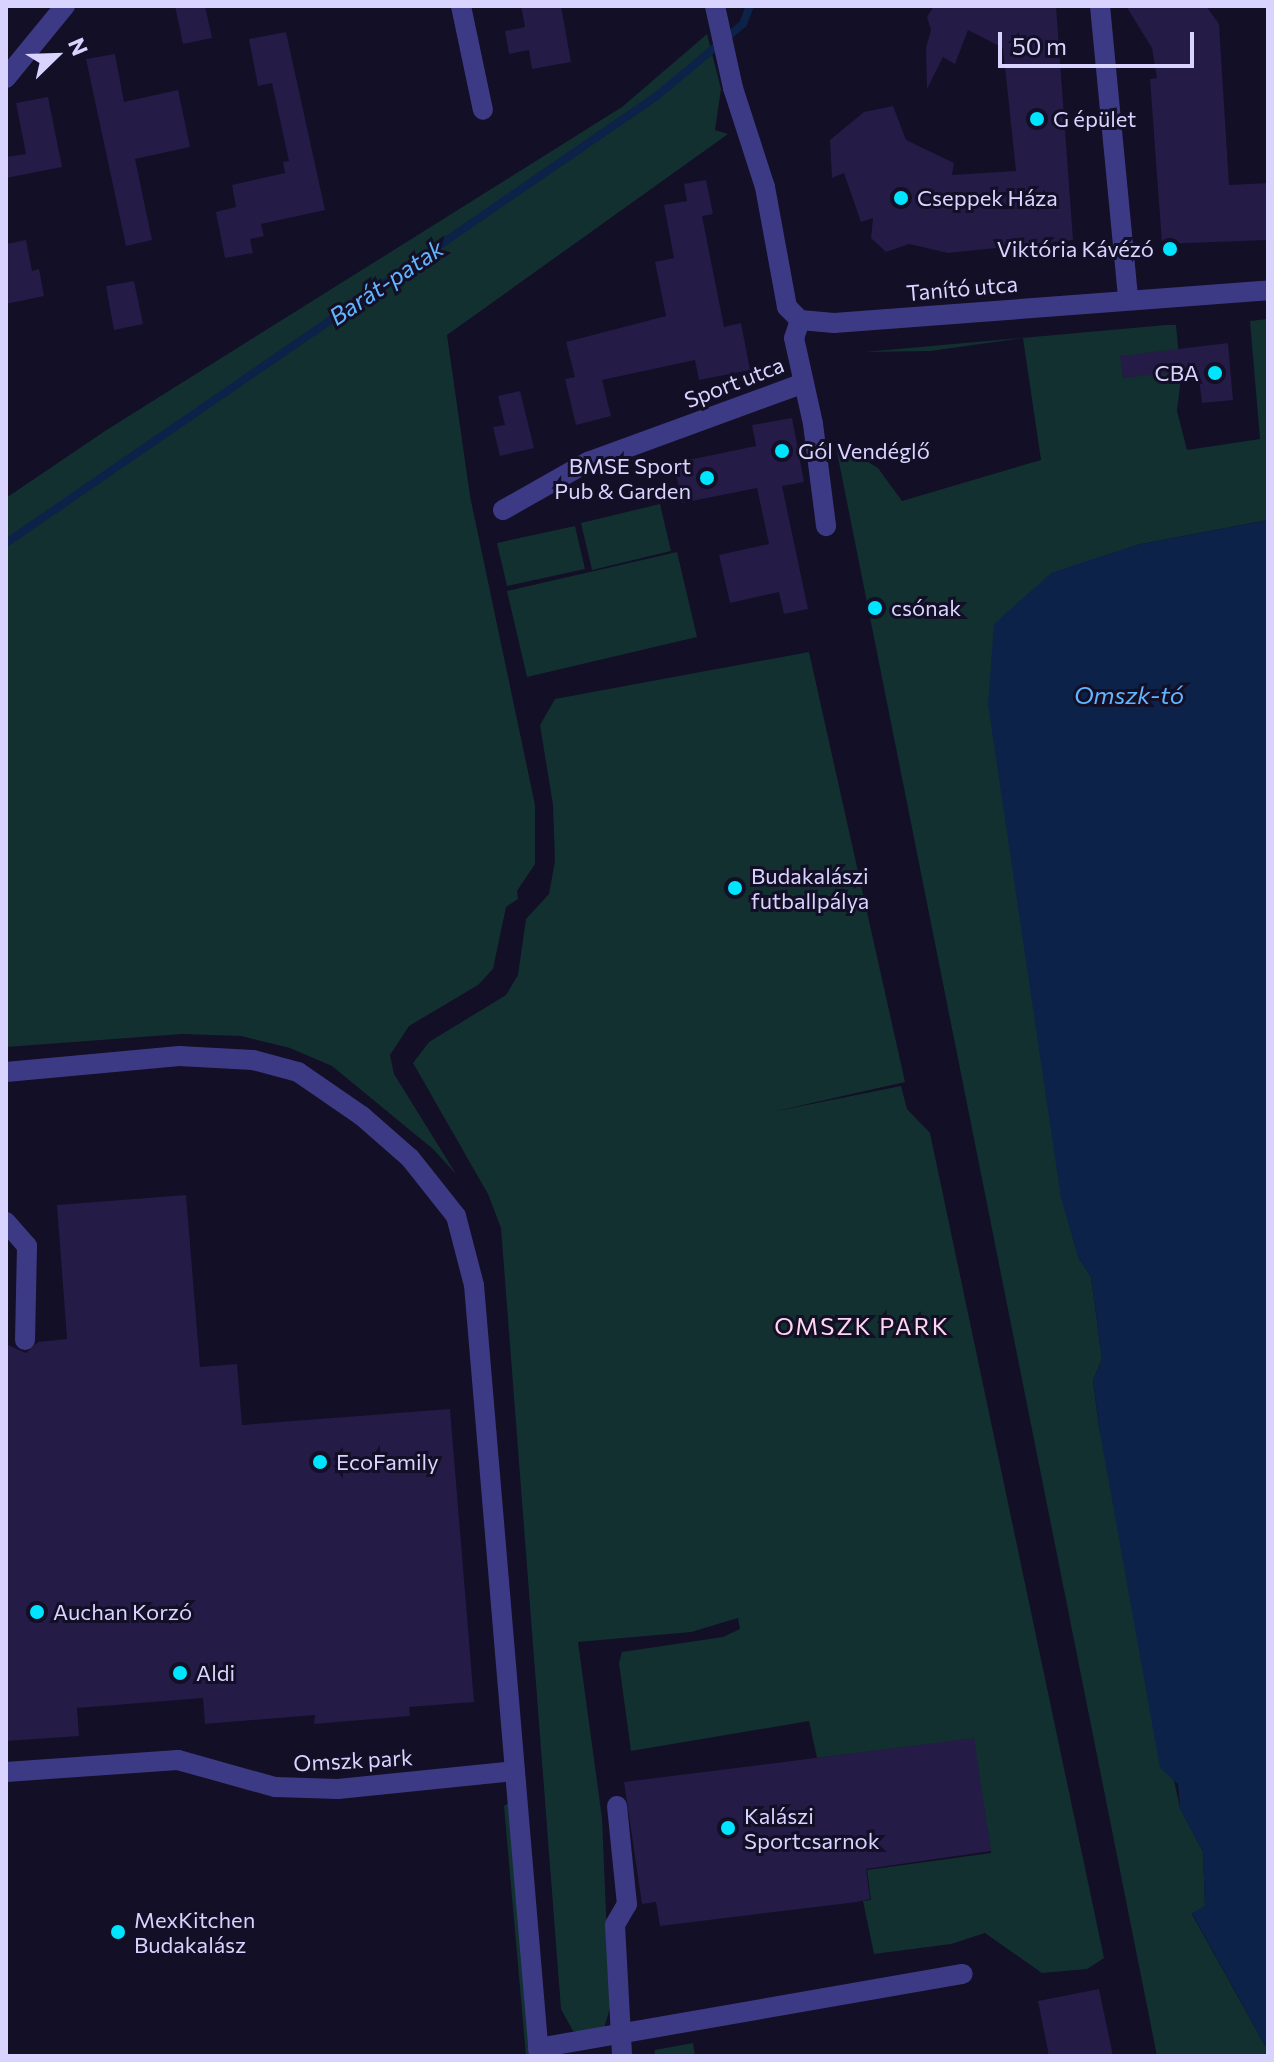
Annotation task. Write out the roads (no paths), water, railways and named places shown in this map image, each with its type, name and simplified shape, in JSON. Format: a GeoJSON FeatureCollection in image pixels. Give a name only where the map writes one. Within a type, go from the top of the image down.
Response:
{"type":"FeatureCollection","features":[{"type":"Feature","properties":{"kind":"street"},"geometry":{"type":"LineString","coordinates":[[461,6],[483,110]]}},
{"type":"Feature","properties":{"kind":"street"},"geometry":{"type":"LineString","coordinates":[[1100,6],[1128,297]]}},
{"type":"Feature","properties":{"kind":"street"},"geometry":{"type":"LineString","coordinates":[[716,8],[729,74],[756,147],[787,307],[800,320]]}},
{"type":"Feature","properties":{"kind":"street"},"geometry":{"type":"LineString","coordinates":[[6,78],[56,9]]}},
{"type":"Feature","properties":{"kind":"street","name":"Tanító utca"},"geometry":{"type":"LineString","coordinates":[[800,320],[834,323],[1128,297],[1268,290]]}},
{"type":"Feature","properties":{"kind":"street","name":"Sport utca"},"geometry":{"type":"LineString","coordinates":[[503,510],[588,462],[801,384],[794,338],[800,320]]}},
{"type":"Feature","properties":{"kind":"street"},"geometry":{"type":"LineString","coordinates":[[801,384],[813,424],[826,526]]}},
{"type":"Feature","properties":{"kind":"street"},"geometry":{"type":"LineString","coordinates":[[6,1072],[179,1056],[253,1060],[283,1068],[362,1116],[440,1193],[466,1245],[474,1285],[539,2052],[963,1974]]}},
{"type":"Feature","properties":{"kind":"street"},"geometry":{"type":"LineString","coordinates":[[6,1222],[27,1246],[25,1340]]}},
{"type":"Feature","properties":{"kind":"street","name":"Omszk park"},"geometry":{"type":"LineString","coordinates":[[6,1772],[178,1760],[275,1787],[338,1789],[515,1771]]}},
{"type":"Feature","properties":{"kind":"street"},"geometry":{"type":"LineString","coordinates":[[617,1806],[627,1904],[615,1925],[622,2056]]}},
{"type":"Feature","properties":{"kind":"water","name":"Omszk-tó"},"geometry":{"type":"Polygon","coordinates":[[[1268,520],[1268,2051],[1192,1913],[1205,1906],[1203,1852],[1180,1808],[1178,1784],[1160,1768],[1099,1427],[1093,1380],[1102,1359],[1091,1277],[1078,1257],[1061,1198],[988,704],[994,624],[1051,573],[1136,545],[1268,520]]]}},
{"type":"Feature","properties":{"kind":"waterway","name":"Barát-patak"},"geometry":{"type":"LineString","coordinates":[[6,543],[658,95],[743,24],[750,6]]}},
{"type":"Feature","properties":{"kind":"place","name":"G épület"},"geometry":{"type":"Point","coordinates":[1037,119]}},
{"type":"Feature","properties":{"kind":"place","name":"Cseppek Háza"},"geometry":{"type":"Point","coordinates":[901,198]}},
{"type":"Feature","properties":{"kind":"place","name":"Viktória Kávézó"},"geometry":{"type":"Point","coordinates":[1170,249]}},
{"type":"Feature","properties":{"kind":"place","name":"CBA"},"geometry":{"type":"Point","coordinates":[1215,373]}},
{"type":"Feature","properties":{"kind":"place","name":"Gól Vendéglő"},"geometry":{"type":"Point","coordinates":[782,451]}},
{"type":"Feature","properties":{"kind":"place","name":"BMSE Sport Pub & Garden"},"geometry":{"type":"Point","coordinates":[707,478]}},
{"type":"Feature","properties":{"kind":"place","name":"csónak"},"geometry":{"type":"Point","coordinates":[875,608]}},
{"type":"Feature","properties":{"kind":"place","name":"Budakalászi futballpálya"},"geometry":{"type":"Point","coordinates":[735,888]}},
{"type":"Feature","properties":{"kind":"place","name":"EcoFamily"},"geometry":{"type":"Point","coordinates":[320,1462]}},
{"type":"Feature","properties":{"kind":"place","name":"Auchan Korzó"},"geometry":{"type":"Point","coordinates":[37,1612]}},
{"type":"Feature","properties":{"kind":"place","name":"Aldi"},"geometry":{"type":"Point","coordinates":[180,1673]}},
{"type":"Feature","properties":{"kind":"place","name":"Kalászi Sportcsarnok"},"geometry":{"type":"Point","coordinates":[728,1828]}},
{"type":"Feature","properties":{"kind":"place","name":"MexKitchen Budakalász"},"geometry":{"type":"Point","coordinates":[118,1932]}},
{"type":"Feature","properties":{"kind":"district","name":"OMSZK PARK"},"geometry":{"type":"Point","coordinates":[862,1326]}}]}
